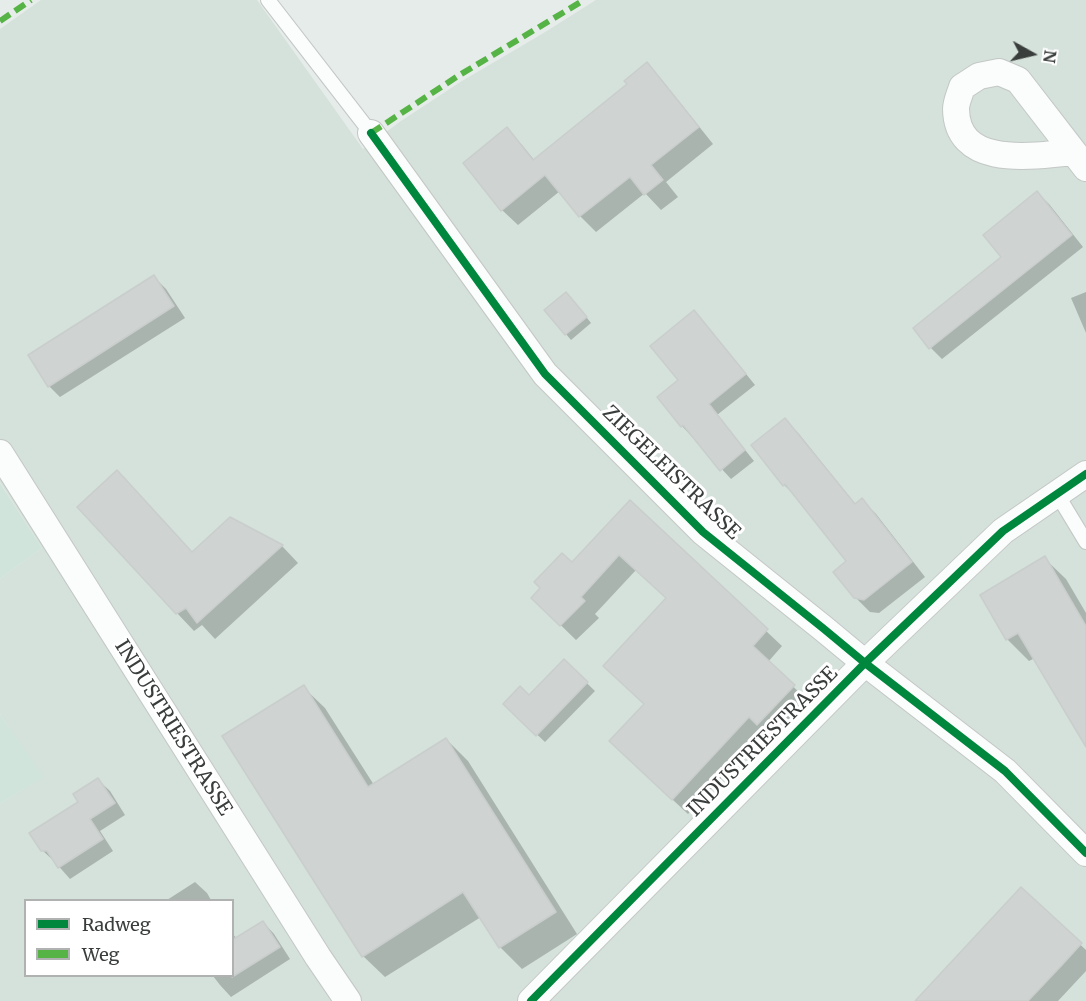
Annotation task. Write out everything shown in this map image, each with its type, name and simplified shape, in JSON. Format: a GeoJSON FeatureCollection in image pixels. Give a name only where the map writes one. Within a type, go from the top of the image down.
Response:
{"type":"FeatureCollection","features":[{"type":"Feature","properties":{"kind":"street","name":"ZIEGELEISTRASSE"},"geometry":{"type":"LineString","coordinates":[[371,133],[545,374],[703,532],[865,663],[1005,771],[1086,853]]}},
{"type":"Feature","properties":{"kind":"street","name":"INDUSTRIESTRASSE"},"geometry":{"type":"LineString","coordinates":[[0,453],[286,907],[348,1001]]}},
{"type":"Feature","properties":{"kind":"street","name":"INDUSTRIESTRASSE"},"geometry":{"type":"LineString","coordinates":[[531,1001],[865,663],[1003,531],[1086,474]]}},
{"type":"Feature","properties":{"kind":"lane","name":"ZIEGELEISTRASSE"},"geometry":{"type":"LineString","coordinates":[[268,0],[371,133]]}},
{"type":"Feature","properties":{"kind":"lane"},"geometry":{"type":"LineString","coordinates":[[1057,494],[1086,542]]}},
{"type":"Feature","properties":{"kind":"shaded area"},"geometry":{"type":"Polygon","coordinates":[[[41,0],[257,0],[363,149],[462,81],[596,0],[1086,0],[1086,1001],[0,1001],[0,804],[43,777],[0,714],[0,579],[42,548],[0,482],[0,29],[41,0]]]}},
{"type":"Feature","properties":{"kind":"green space"},"geometry":{"type":"Polygon","coordinates":[[[0,483],[42,548],[0,579],[0,483]]]}},
{"type":"Feature","properties":{"kind":"green space"},"geometry":{"type":"Polygon","coordinates":[[[0,714],[44,777],[0,804],[0,714]]]}},
{"type":"Feature","properties":{"kind":"building"},"geometry":{"type":"Polygon","coordinates":[[[647,62],[699,127],[651,165],[663,180],[644,195],[630,177],[579,217],[545,175],[501,211],[463,163],[507,127],[533,160],[627,84],[624,81],[647,62]]]}},
{"type":"Feature","properties":{"kind":"building"},"geometry":{"type":"Polygon","coordinates":[[[1037,191],[1072,235],[929,349],[913,328],[1001,257],[983,235],[1037,191]]]}},
{"type":"Feature","properties":{"kind":"building"},"geometry":{"type":"Polygon","coordinates":[[[154,275],[174,306],[48,387],[28,355],[154,275]]]}},
{"type":"Feature","properties":{"kind":"building"},"geometry":{"type":"Polygon","coordinates":[[[566,292],[587,317],[565,335],[544,310],[566,292]]]}},
{"type":"Feature","properties":{"kind":"building"},"geometry":{"type":"Polygon","coordinates":[[[694,310],[746,374],[709,404],[745,450],[720,471],[657,397],[678,380],[650,346],[694,310]]]}},
{"type":"Feature","properties":{"kind":"building"},"geometry":{"type":"Polygon","coordinates":[[[785,418],[855,504],[862,498],[912,562],[864,600],[854,598],[833,572],[846,561],[751,445],[785,418]]]}},
{"type":"Feature","properties":{"kind":"building"},"geometry":{"type":"Polygon","coordinates":[[[117,470],[192,552],[230,517],[283,545],[197,623],[186,608],[176,614],[77,507],[117,470]]]}},
{"type":"Feature","properties":{"kind":"building"},"geometry":{"type":"Polygon","coordinates":[[[630,500],[768,629],[753,646],[795,685],[757,725],[749,717],[672,800],[609,741],[644,704],[603,666],[666,598],[619,555],[581,597],[585,601],[560,626],[531,598],[540,588],[534,582],[562,553],[572,562],[630,500]]]}},
{"type":"Feature","properties":{"kind":"building"},"geometry":{"type":"Polygon","coordinates":[[[1045,556],[1086,626],[1086,747],[1018,633],[1006,640],[980,595],[1045,556]]]}},
{"type":"Feature","properties":{"kind":"building"},"geometry":{"type":"Polygon","coordinates":[[[564,659],[588,682],[536,736],[503,704],[520,686],[529,695],[564,659]]]}},
{"type":"Feature","properties":{"kind":"building"},"geometry":{"type":"Polygon","coordinates":[[[304,685],[368,787],[446,738],[556,912],[499,948],[463,892],[362,957],[222,736],[304,685]]]}},
{"type":"Feature","properties":{"kind":"building"},"geometry":{"type":"Polygon","coordinates":[[[98,778],[115,803],[90,819],[103,839],[58,868],[47,851],[41,851],[29,833],[78,802],[73,794],[98,778]]]}},
{"type":"Feature","properties":{"kind":"building"},"geometry":{"type":"Polygon","coordinates":[[[1021,887],[1082,943],[1062,965],[1028,1001],[915,1001],[1021,887]]]}},
{"type":"Feature","properties":{"kind":"building"},"geometry":{"type":"Polygon","coordinates":[[[263,921],[280,947],[234,976],[234,939],[263,921]]]}},
{"type":"Feature","properties":{"kind":"marked path"},"geometry":{"type":"LineString","coordinates":[[0,21],[31,0]]}},
{"type":"Feature","properties":{"kind":"marked path"},"geometry":{"type":"LineString","coordinates":[[371,133],[458,76],[584,0]]}},
{"type":"Feature","properties":{"kind":"cycle path"},"geometry":{"type":"LineString","coordinates":[[371,133],[545,374],[703,532],[865,663],[1005,771],[1086,853]]}},
{"type":"Feature","properties":{"kind":"cycle path"},"geometry":{"type":"LineString","coordinates":[[531,1001],[865,663],[1003,531],[1086,474]]}}]}
